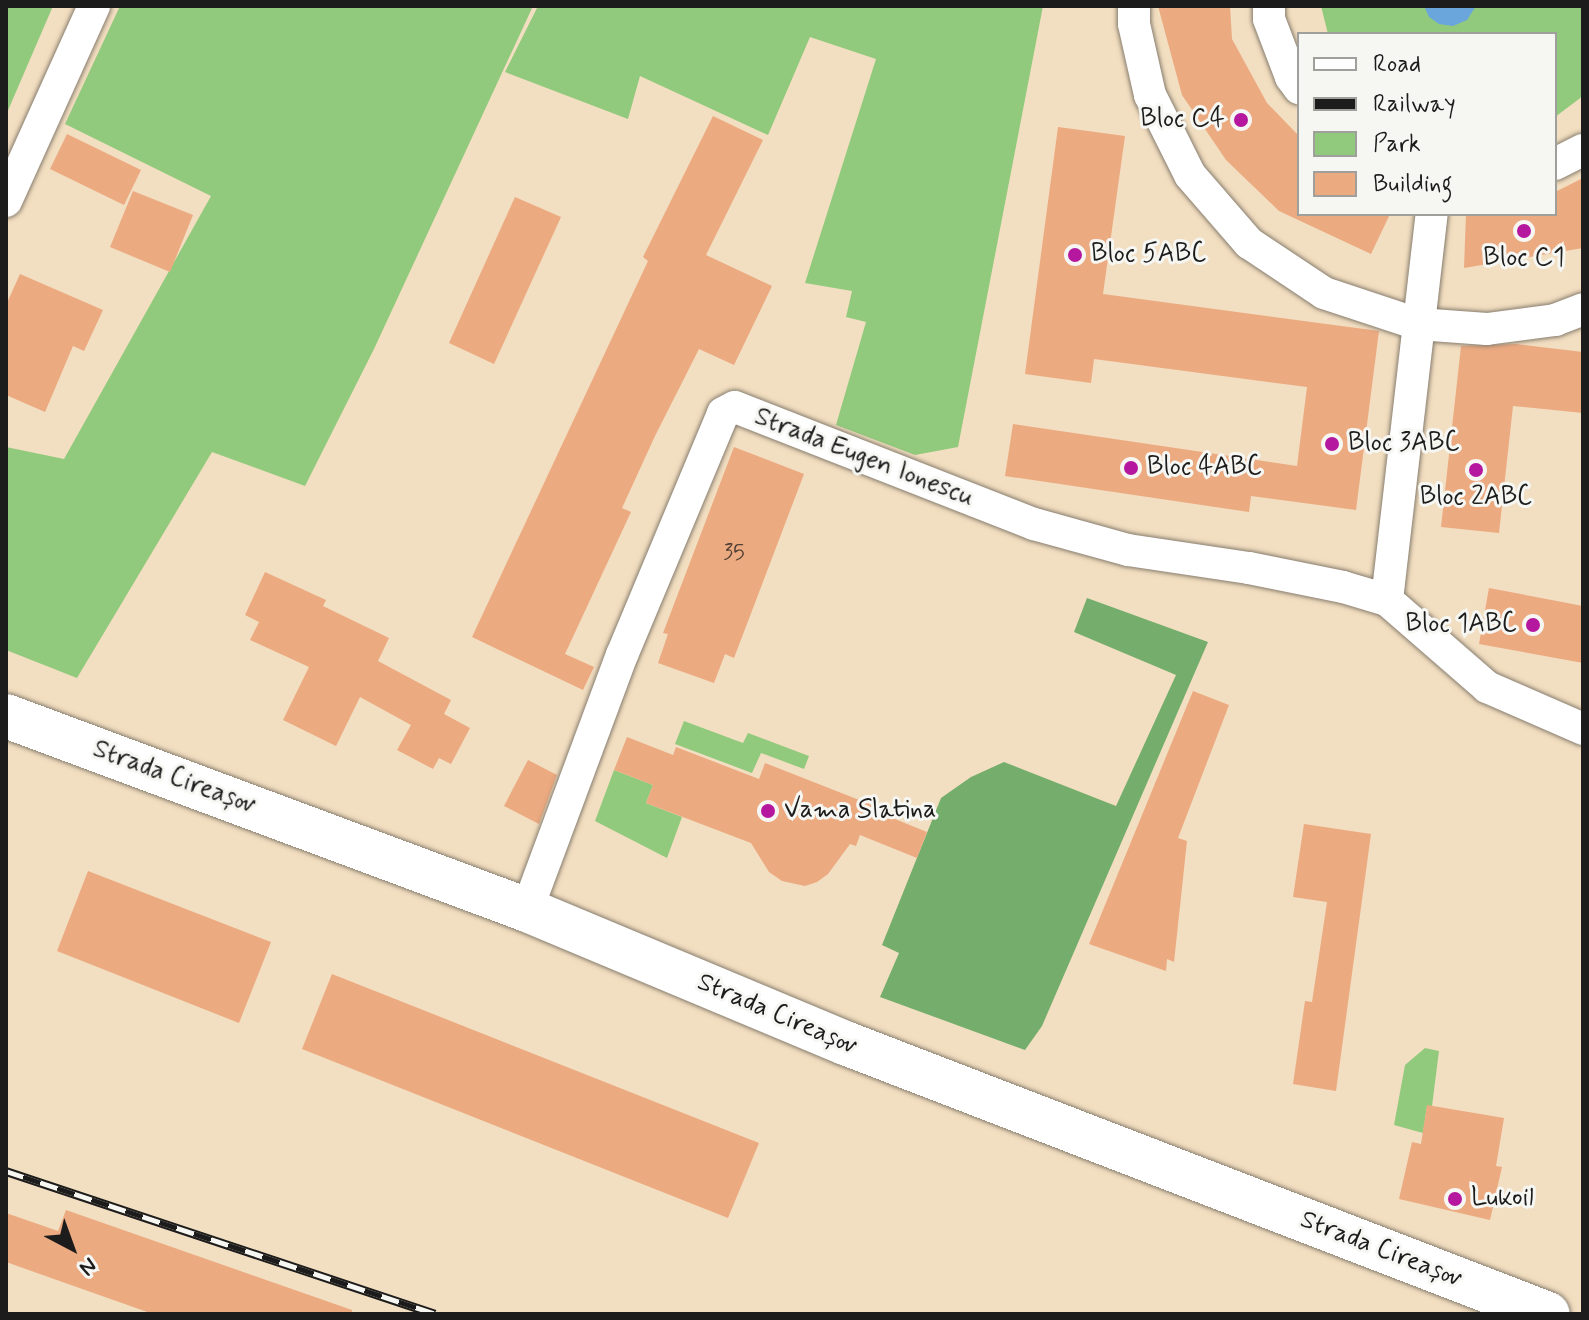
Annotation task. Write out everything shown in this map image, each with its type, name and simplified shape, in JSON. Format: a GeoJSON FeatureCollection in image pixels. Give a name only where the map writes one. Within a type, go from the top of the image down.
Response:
{"type":"FeatureCollection","features":[{"type":"Feature","properties":{"kind":"main road","name":"Strada Cireașov"},"geometry":{"type":"LineString","coordinates":[[6,716],[527,910],[858,1049],[1548,1314]]}},
{"type":"Feature","properties":{"kind":"street"},"geometry":{"type":"LineString","coordinates":[[6,201],[94,6]]}},
{"type":"Feature","properties":{"kind":"street"},"geometry":{"type":"LineString","coordinates":[[1134,6],[1134,24],[1150,95],[1190,175],[1249,243],[1324,293],[1418,324],[1487,329],[1555,320],[1583,309]]}},
{"type":"Feature","properties":{"kind":"street"},"geometry":{"type":"LineString","coordinates":[[1269,6],[1269,19],[1285,63],[1297,84]]}},
{"type":"Feature","properties":{"kind":"street"},"geometry":{"type":"LineString","coordinates":[[1557,163],[1583,150]]}},
{"type":"Feature","properties":{"kind":"street"},"geometry":{"type":"LineString","coordinates":[[1387,600],[1432,216]]}},
{"type":"Feature","properties":{"kind":"street","name":"Strada Eugen Ionescu"},"geometry":{"type":"LineString","coordinates":[[527,910],[622,655],[723,413],[735,407],[1034,524],[1128,550],[1249,568],[1343,587],[1387,600],[1487,687],[1583,729]]}},
{"type":"Feature","properties":{"kind":"green space"},"geometry":{"type":"Polygon","coordinates":[[[6,6],[53,6],[6,115],[6,6]]]}},
{"type":"Feature","properties":{"kind":"green space"},"geometry":{"type":"Polygon","coordinates":[[[120,6],[533,6],[374,349],[305,486],[212,452],[77,678],[6,650],[6,447],[64,459],[211,196],[65,124],[120,6]]]}},
{"type":"Feature","properties":{"kind":"green space"},"geometry":{"type":"Polygon","coordinates":[[[538,6],[1043,6],[958,447],[915,455],[836,425],[866,322],[846,317],[852,291],[805,283],[876,59],[810,37],[768,135],[640,76],[628,119],[505,72],[538,6]]]}},
{"type":"Feature","properties":{"kind":"green space"},"geometry":{"type":"Polygon","coordinates":[[[1321,6],[1583,6],[1583,96],[1557,116],[1557,32],[1328,32],[1321,6]]]}},
{"type":"Feature","properties":{"kind":"green space"},"geometry":{"type":"Polygon","coordinates":[[[1087,598],[1208,642],[1042,1026],[1025,1050],[880,997],[899,953],[882,945],[941,798],[971,777],[1004,762],[1116,806],[1176,675],[1074,632],[1087,598]]]}},
{"type":"Feature","properties":{"kind":"green space"},"geometry":{"type":"Polygon","coordinates":[[[684,721],[743,743],[748,733],[809,756],[804,769],[761,753],[752,773],[675,744],[684,721]]]}},
{"type":"Feature","properties":{"kind":"green space"},"geometry":{"type":"Polygon","coordinates":[[[614,770],[653,785],[646,803],[682,817],[667,858],[595,821],[614,770]]]}},
{"type":"Feature","properties":{"kind":"green space"},"geometry":{"type":"Polygon","coordinates":[[[1425,1048],[1439,1051],[1432,1106],[1427,1106],[1423,1133],[1394,1125],[1405,1065],[1425,1048]]]}},
{"type":"Feature","properties":{"kind":"water"},"geometry":{"type":"Polygon","coordinates":[[[1424,6],[1476,6],[1467,20],[1453,26],[1439,24],[1429,17],[1424,6]]]}},
{"type":"Feature","properties":{"kind":"building","name":"Bloc C4"},"geometry":{"type":"Polygon","coordinates":[[[1158,6],[1230,6],[1232,39],[1267,103],[1297,134],[1297,216],[1389,216],[1371,254],[1279,211],[1226,160],[1182,95],[1158,6]]]}},
{"type":"Feature","properties":{"kind":"building"},"geometry":{"type":"Polygon","coordinates":[[[713,116],[763,140],[706,255],[772,286],[734,365],[699,349],[655,436],[622,508],[631,512],[565,654],[594,667],[583,690],[472,637],[648,261],[643,257],[713,116]]]}},
{"type":"Feature","properties":{"kind":"building"},"geometry":{"type":"Polygon","coordinates":[[[1058,127],[1125,136],[1103,294],[1379,331],[1356,510],[1251,496],[1249,512],[1005,476],[1013,424],[1297,466],[1307,387],[1094,359],[1091,383],[1025,374],[1058,127]]]}},
{"type":"Feature","properties":{"kind":"building"},"geometry":{"type":"Polygon","coordinates":[[[67,134],[141,170],[124,205],[50,169],[67,134]]]}},
{"type":"Feature","properties":{"kind":"building","name":"Bloc C1"},"geometry":{"type":"Polygon","coordinates":[[[1583,178],[1583,248],[1464,268],[1466,216],[1557,216],[1557,191],[1583,178]]]}},
{"type":"Feature","properties":{"kind":"building"},"geometry":{"type":"Polygon","coordinates":[[[133,191],[193,215],[170,272],[110,247],[133,191]]]}},
{"type":"Feature","properties":{"kind":"building"},"geometry":{"type":"Polygon","coordinates":[[[515,197],[561,217],[494,364],[449,343],[515,197]]]}},
{"type":"Feature","properties":{"kind":"building"},"geometry":{"type":"Polygon","coordinates":[[[20,274],[103,310],[84,351],[73,346],[45,412],[6,395],[6,305],[20,274]]]}},
{"type":"Feature","properties":{"kind":"building","name":"Bloc 2ABC"},"geometry":{"type":"Polygon","coordinates":[[[1516,344],[1583,352],[1583,413],[1513,406],[1499,533],[1441,527],[1461,346],[1516,344]]]}},
{"type":"Feature","properties":{"kind":"building"},"geometry":{"type":"Polygon","coordinates":[[[734,447],[804,474],[734,658],[725,654],[714,683],[658,663],[668,634],[663,633],[734,447]]]}},
{"type":"Feature","properties":{"kind":"building"},"geometry":{"type":"Polygon","coordinates":[[[265,572],[326,600],[323,606],[389,638],[378,661],[451,700],[444,714],[470,728],[451,764],[439,758],[433,769],[397,750],[411,725],[360,697],[336,746],[283,720],[309,667],[250,640],[259,622],[245,615],[265,572]]]}},
{"type":"Feature","properties":{"kind":"building","name":"Bloc 1ABC"},"geometry":{"type":"Polygon","coordinates":[[[1489,588],[1583,606],[1583,663],[1479,644],[1489,588]]]}},
{"type":"Feature","properties":{"kind":"building"},"geometry":{"type":"Polygon","coordinates":[[[1193,691],[1229,705],[1178,838],[1187,841],[1174,962],[1167,959],[1166,971],[1089,944],[1193,691]]]}},
{"type":"Feature","properties":{"kind":"building","name":"Vama Slatina"},"geometry":{"type":"Polygon","coordinates":[[[627,737],[673,755],[676,747],[759,779],[765,763],[872,805],[870,809],[927,832],[917,858],[860,835],[856,846],[850,844],[828,874],[817,882],[805,886],[782,881],[769,872],[751,843],[646,803],[653,785],[614,770],[627,737]]]}},
{"type":"Feature","properties":{"kind":"building"},"geometry":{"type":"Polygon","coordinates":[[[528,760],[557,775],[539,824],[504,806],[528,760]]]}},
{"type":"Feature","properties":{"kind":"building"},"geometry":{"type":"Polygon","coordinates":[[[1304,824],[1371,834],[1336,1091],[1293,1084],[1305,1001],[1312,1002],[1327,902],[1293,897],[1304,824]]]}},
{"type":"Feature","properties":{"kind":"building"},"geometry":{"type":"Polygon","coordinates":[[[88,871],[271,942],[239,1023],[57,951],[88,871]]]}},
{"type":"Feature","properties":{"kind":"building"},"geometry":{"type":"Polygon","coordinates":[[[332,974],[759,1143],[728,1218],[302,1049],[332,974]]]}},
{"type":"Feature","properties":{"kind":"building"},"geometry":{"type":"Polygon","coordinates":[[[1427,1105],[1504,1118],[1496,1166],[1502,1167],[1490,1220],[1399,1199],[1412,1142],[1421,1144],[1427,1105]]]}},
{"type":"Feature","properties":{"kind":"building"},"geometry":{"type":"Polygon","coordinates":[[[66,1210],[352,1310],[352,1314],[153,1314],[6,1262],[6,1213],[58,1231],[66,1210]]]}},
{"type":"Feature","properties":{"kind":"railway"},"geometry":{"type":"LineString","coordinates":[[6,1171],[435,1314]]}},
{"type":"Feature","properties":{"kind":"place","name":"Bloc C4"},"geometry":{"type":"Point","coordinates":[1241,120]}},
{"type":"Feature","properties":{"kind":"place","name":"Bloc C1"},"geometry":{"type":"Point","coordinates":[1524,231]}},
{"type":"Feature","properties":{"kind":"place","name":"Bloc 5ABC"},"geometry":{"type":"Point","coordinates":[1075,255]}},
{"type":"Feature","properties":{"kind":"place","name":"Bloc 3ABC"},"geometry":{"type":"Point","coordinates":[1332,444]}},
{"type":"Feature","properties":{"kind":"place","name":"Bloc 4ABC"},"geometry":{"type":"Point","coordinates":[1131,468]}},
{"type":"Feature","properties":{"kind":"place","name":"Bloc 2ABC"},"geometry":{"type":"Point","coordinates":[1476,470]}},
{"type":"Feature","properties":{"kind":"place","name":"Bloc 1ABC"},"geometry":{"type":"Point","coordinates":[1533,625]}},
{"type":"Feature","properties":{"kind":"place","name":"Vama Slatina"},"geometry":{"type":"Point","coordinates":[768,811]}},
{"type":"Feature","properties":{"kind":"place","name":"Lukoil"},"geometry":{"type":"Point","coordinates":[1455,1199]}}]}
